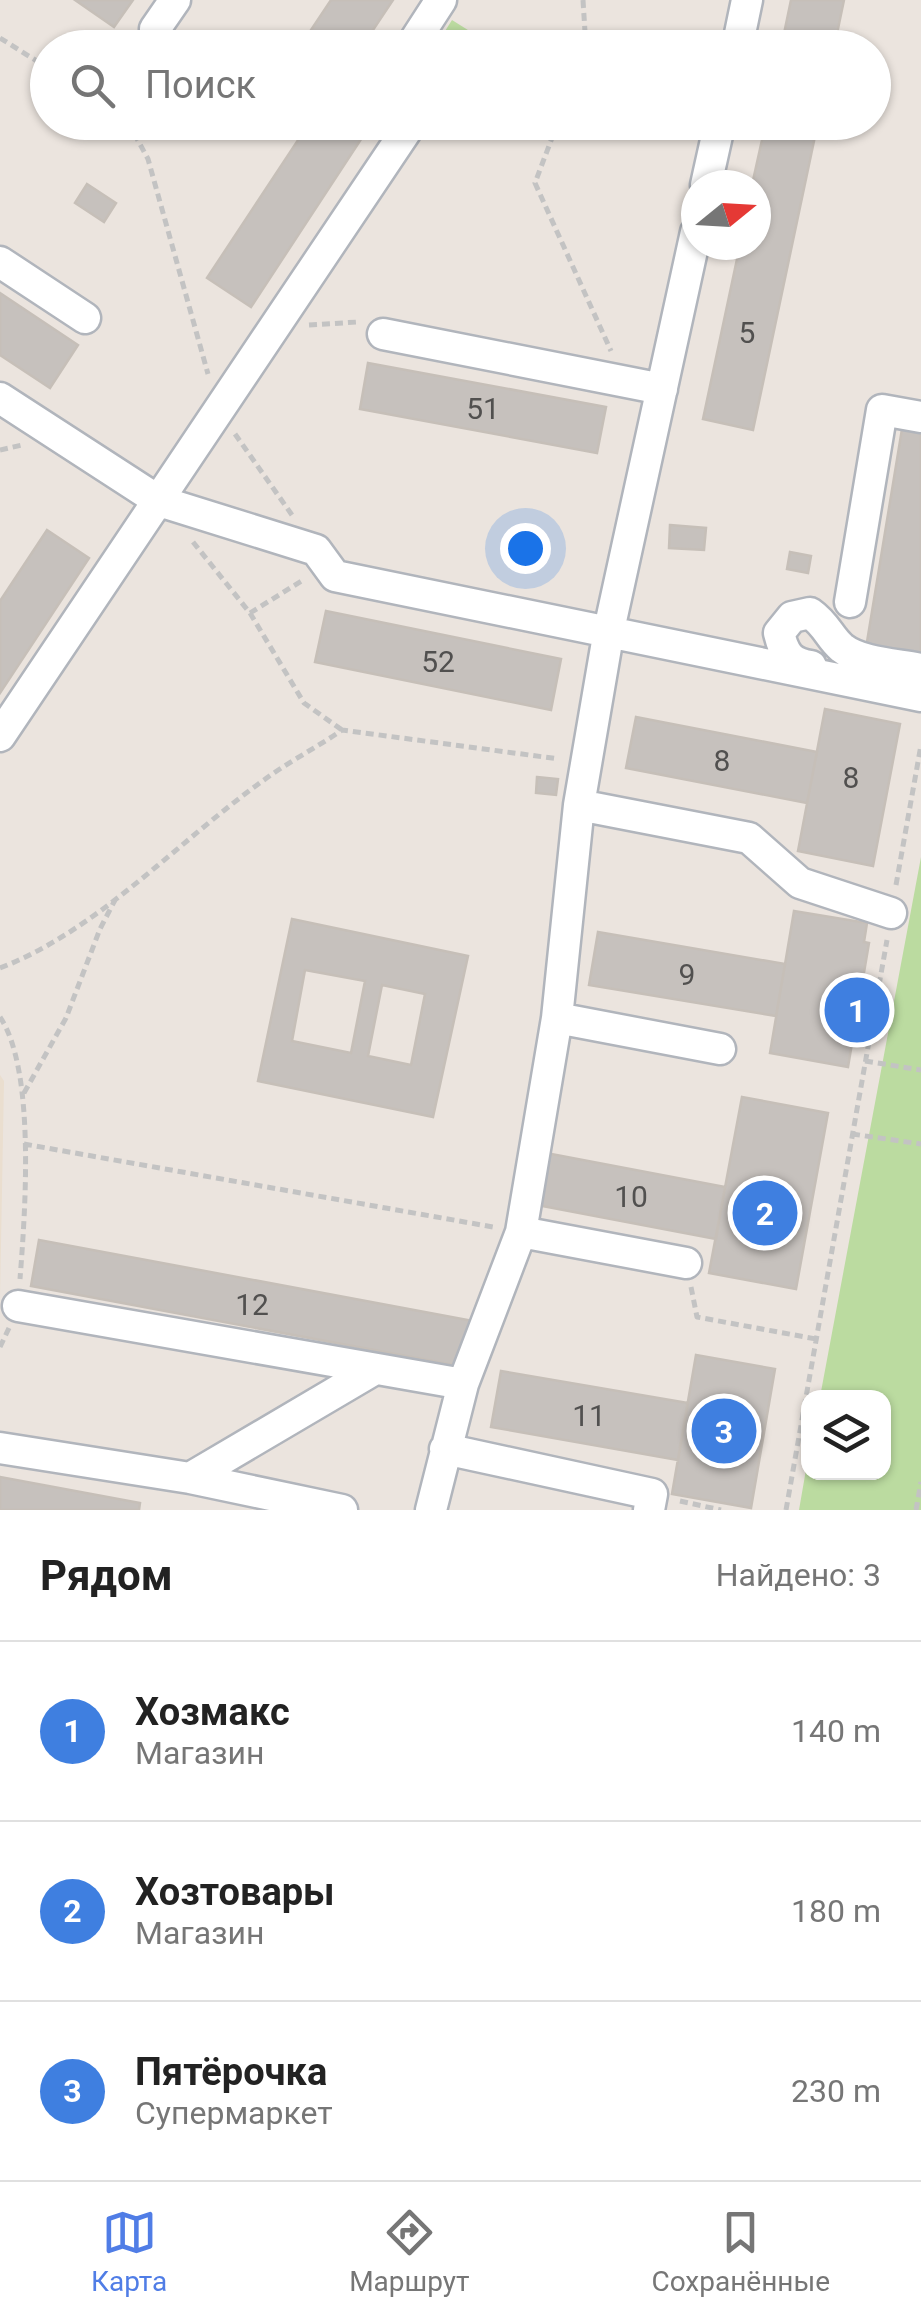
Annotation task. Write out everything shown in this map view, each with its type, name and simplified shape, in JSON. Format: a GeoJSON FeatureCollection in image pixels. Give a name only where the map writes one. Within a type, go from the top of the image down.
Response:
{"type":"FeatureCollection","features":[{"type":"Feature","properties":{"kind":"lane"},"geometry":{"type":"LineString","coordinates":[[154,30],[176,0]]}},
{"type":"Feature","properties":{"kind":"lane"},"geometry":{"type":"LineString","coordinates":[[422,30],[441,0]]}},
{"type":"Feature","properties":{"kind":"lane"},"geometry":{"type":"LineString","coordinates":[[740,30],[747,0]]}},
{"type":"Feature","properties":{"kind":"lane"},"geometry":{"type":"LineString","coordinates":[[0,736],[400,140]]}},
{"type":"Feature","properties":{"kind":"lane"},"geometry":{"type":"LineString","coordinates":[[709,170],[716,140]]}},
{"type":"Feature","properties":{"kind":"lane"},"geometry":{"type":"LineString","coordinates":[[430,1510],[463,1384],[521,1232],[558,1018],[578,805],[609,630],[690,260]]}},
{"type":"Feature","properties":{"kind":"lane"},"geometry":{"type":"LineString","coordinates":[[0,262],[85,318]]}},
{"type":"Feature","properties":{"kind":"lane"},"geometry":{"type":"LineString","coordinates":[[383,334],[662,389]]}},
{"type":"Feature","properties":{"kind":"lane"},"geometry":{"type":"LineString","coordinates":[[0,398],[160,501],[322,557],[335,576],[921,696]]}},
{"type":"Feature","properties":{"kind":"lane"},"geometry":{"type":"LineString","coordinates":[[850,602],[882,410],[921,417]]}},
{"type":"Feature","properties":{"kind":"lane"},"geometry":{"type":"LineString","coordinates":[[921,669],[851,654],[837,644],[827,624],[810,613],[792,617],[780,633],[783,652],[796,664],[921,685]]}},
{"type":"Feature","properties":{"kind":"lane"},"geometry":{"type":"LineString","coordinates":[[578,805],[748,838],[800,883],[892,913]]}},
{"type":"Feature","properties":{"kind":"lane"},"geometry":{"type":"LineString","coordinates":[[558,1018],[720,1050]]}},
{"type":"Feature","properties":{"kind":"lane"},"geometry":{"type":"LineString","coordinates":[[521,1232],[686,1264]]}},
{"type":"Feature","properties":{"kind":"lane"},"geometry":{"type":"LineString","coordinates":[[18,1306],[463,1384]]}},
{"type":"Feature","properties":{"kind":"lane"},"geometry":{"type":"LineString","coordinates":[[190,1478],[375,1368]]}},
{"type":"Feature","properties":{"kind":"lane"},"geometry":{"type":"LineString","coordinates":[[0,1448],[190,1478],[342,1510]]}},
{"type":"Feature","properties":{"kind":"lane"},"geometry":{"type":"LineString","coordinates":[[445,1448],[651,1502]]}},
{"type":"Feature","properties":{"kind":"path"},"geometry":{"type":"LineString","coordinates":[[583,0],[585,30]]}},
{"type":"Feature","properties":{"kind":"path"},"geometry":{"type":"LineString","coordinates":[[0,38],[30,57]]}},
{"type":"Feature","properties":{"kind":"path"},"geometry":{"type":"LineString","coordinates":[[138,140],[148,159],[219,411],[322,557],[250,613]]}},
{"type":"Feature","properties":{"kind":"path"},"geometry":{"type":"LineString","coordinates":[[551,140],[535,183],[624,382]]}},
{"type":"Feature","properties":{"kind":"path"},"geometry":{"type":"LineString","coordinates":[[275,328],[358,322],[383,334]]}},
{"type":"Feature","properties":{"kind":"path"},"geometry":{"type":"LineString","coordinates":[[160,501],[250,613],[304,703],[342,730],[586,762]]}},
{"type":"Feature","properties":{"kind":"path"},"geometry":{"type":"LineString","coordinates":[[0,968],[26,958],[117,898],[266,778],[342,730]]}},
{"type":"Feature","properties":{"kind":"path"},"geometry":{"type":"LineString","coordinates":[[786,1510],[921,745]]}},
{"type":"Feature","properties":{"kind":"path"},"geometry":{"type":"LineString","coordinates":[[23,1096],[66,1018],[100,929],[117,898]]}},
{"type":"Feature","properties":{"kind":"path"},"geometry":{"type":"LineString","coordinates":[[0,1017],[8,1028],[23,1096],[26,1206],[18,1306]]}},
{"type":"Feature","properties":{"kind":"path"},"geometry":{"type":"LineString","coordinates":[[865,1061],[921,1070]]}},
{"type":"Feature","properties":{"kind":"path"},"geometry":{"type":"LineString","coordinates":[[852,1134],[921,1144]]}},
{"type":"Feature","properties":{"kind":"path"},"geometry":{"type":"LineString","coordinates":[[24,1144],[521,1232]]}},
{"type":"Feature","properties":{"kind":"path"},"geometry":{"type":"LineString","coordinates":[[686,1264],[697,1318],[816,1339]]}},
{"type":"Feature","properties":{"kind":"path"},"geometry":{"type":"LineString","coordinates":[[916,1510],[921,1482]]}},
{"type":"Feature","properties":{"kind":"path"},"geometry":{"type":"LineString","coordinates":[[651,1502],[721,1510]]}},
{"type":"Feature","properties":{"kind":"shaded area"},"geometry":{"type":"Polygon","coordinates":[[[0,1075],[4,1081],[0,1299],[0,1075]]]}},
{"type":"Feature","properties":{"kind":"green space"},"geometry":{"type":"Polygon","coordinates":[[[452,20],[468,30],[446,30],[452,20]]]}},
{"type":"Feature","properties":{"kind":"green space"},"geometry":{"type":"Polygon","coordinates":[[[921,857],[921,1510],[799,1510],[804,1480],[891,1480],[891,1390],[821,1390],[921,857]]]}},
{"type":"Feature","properties":{"kind":"building"},"geometry":{"type":"Polygon","coordinates":[[[75,0],[133,0],[114,27],[75,0]]]}},
{"type":"Feature","properties":{"kind":"building"},"geometry":{"type":"Polygon","coordinates":[[[331,0],[393,0],[373,30],[311,30],[331,0]]]}},
{"type":"Feature","properties":{"kind":"building"},"geometry":{"type":"Polygon","coordinates":[[[791,0],[844,0],[838,30],[785,30],[791,0]]]}},
{"type":"Feature","properties":{"kind":"building"},"geometry":{"type":"Polygon","coordinates":[[[298,140],[360,140],[251,307],[207,278],[298,140]]]}},
{"type":"Feature","properties":{"kind":"building"},"geometry":{"type":"Polygon","coordinates":[[[762,140],[814,140],[753,430],[703,419],[737,260],[771,260],[771,170],[755,170],[762,140]]]}},
{"type":"Feature","properties":{"kind":"building"},"geometry":{"type":"Polygon","coordinates":[[[87,184],[116,203],[104,222],[75,203],[87,184]]]}},
{"type":"Feature","properties":{"kind":"building"},"geometry":{"type":"Polygon","coordinates":[[[0,293],[78,345],[50,388],[0,355],[0,293]]]}},
{"type":"Feature","properties":{"kind":"building"},"geometry":{"type":"Polygon","coordinates":[[[368,363],[606,407],[597,453],[360,409],[368,363]]]}},
{"type":"Feature","properties":{"kind":"building"},"geometry":{"type":"Polygon","coordinates":[[[903,423],[921,426],[921,657],[866,648],[903,423]]]}},
{"type":"Feature","properties":{"kind":"building"},"geometry":{"type":"Polygon","coordinates":[[[670,525],[706,528],[704,550],[669,548],[670,525]]]}},
{"type":"Feature","properties":{"kind":"building"},"geometry":{"type":"Polygon","coordinates":[[[47,530],[89,558],[0,693],[0,601],[47,530]]]}},
{"type":"Feature","properties":{"kind":"building"},"geometry":{"type":"Polygon","coordinates":[[[790,552],[811,556],[808,573],[787,569],[790,552]]]}},
{"type":"Feature","properties":{"kind":"building"},"geometry":{"type":"Polygon","coordinates":[[[326,611],[561,659],[551,710],[315,662],[326,611]]]}},
{"type":"Feature","properties":{"kind":"building"},"geometry":{"type":"Polygon","coordinates":[[[825,709],[900,724],[873,866],[798,851],[825,709]]]}},
{"type":"Feature","properties":{"kind":"building"},"geometry":{"type":"Polygon","coordinates":[[[636,717],[817,752],[807,803],[626,768],[636,717]]]}},
{"type":"Feature","properties":{"kind":"building"},"geometry":{"type":"Polygon","coordinates":[[[537,777],[558,779],[556,795],[536,793],[537,777]]]}},
{"type":"Feature","properties":{"kind":"building"},"geometry":{"type":"Polygon","coordinates":[[[794,911],[867,923],[864,942],[869,943],[848,1067],[770,1053],[794,911]]]}},
{"type":"Feature","properties":{"kind":"building"},"geometry":{"type":"Polygon","coordinates":[[[292,919],[468,956],[433,1117],[258,1081],[292,919]],[[305,970],[292,1041],[351,1053],[365,981],[305,970]],[[382,985],[368,1056],[411,1065],[425,994],[382,985]]]}},
{"type":"Feature","properties":{"kind":"building"},"geometry":{"type":"Polygon","coordinates":[[[598,932],[785,964],[776,1016],[589,985],[598,932]]]}},
{"type":"Feature","properties":{"kind":"building"},"geometry":{"type":"Polygon","coordinates":[[[742,1097],[828,1113],[796,1289],[709,1273],[742,1097]]]}},
{"type":"Feature","properties":{"kind":"building"},"geometry":{"type":"Polygon","coordinates":[[[546,1153],[725,1187],[716,1239],[537,1205],[546,1153]]]}},
{"type":"Feature","properties":{"kind":"building"},"geometry":{"type":"Polygon","coordinates":[[[39,1240],[473,1321],[465,1367],[31,1286],[39,1240]]]}},
{"type":"Feature","properties":{"kind":"building"},"geometry":{"type":"Polygon","coordinates":[[[696,1355],[775,1369],[751,1508],[672,1494],[696,1355]]]}},
{"type":"Feature","properties":{"kind":"building"},"geometry":{"type":"Polygon","coordinates":[[[501,1371],[688,1403],[678,1460],[491,1427],[501,1371]]]}},
{"type":"Feature","properties":{"kind":"building"},"geometry":{"type":"Polygon","coordinates":[[[0,1477],[140,1503],[139,1510],[0,1510],[0,1477]]]}},
{"type":"Feature","properties":{"kind":"place","name":"Хозмакс"},"geometry":{"type":"Point","coordinates":[857,1010]}},
{"type":"Feature","properties":{"kind":"place","name":"Хозтовары"},"geometry":{"type":"Point","coordinates":[765,1213]}},
{"type":"Feature","properties":{"kind":"place","name":"Пятёрочка"},"geometry":{"type":"Point","coordinates":[724,1431]}}]}
